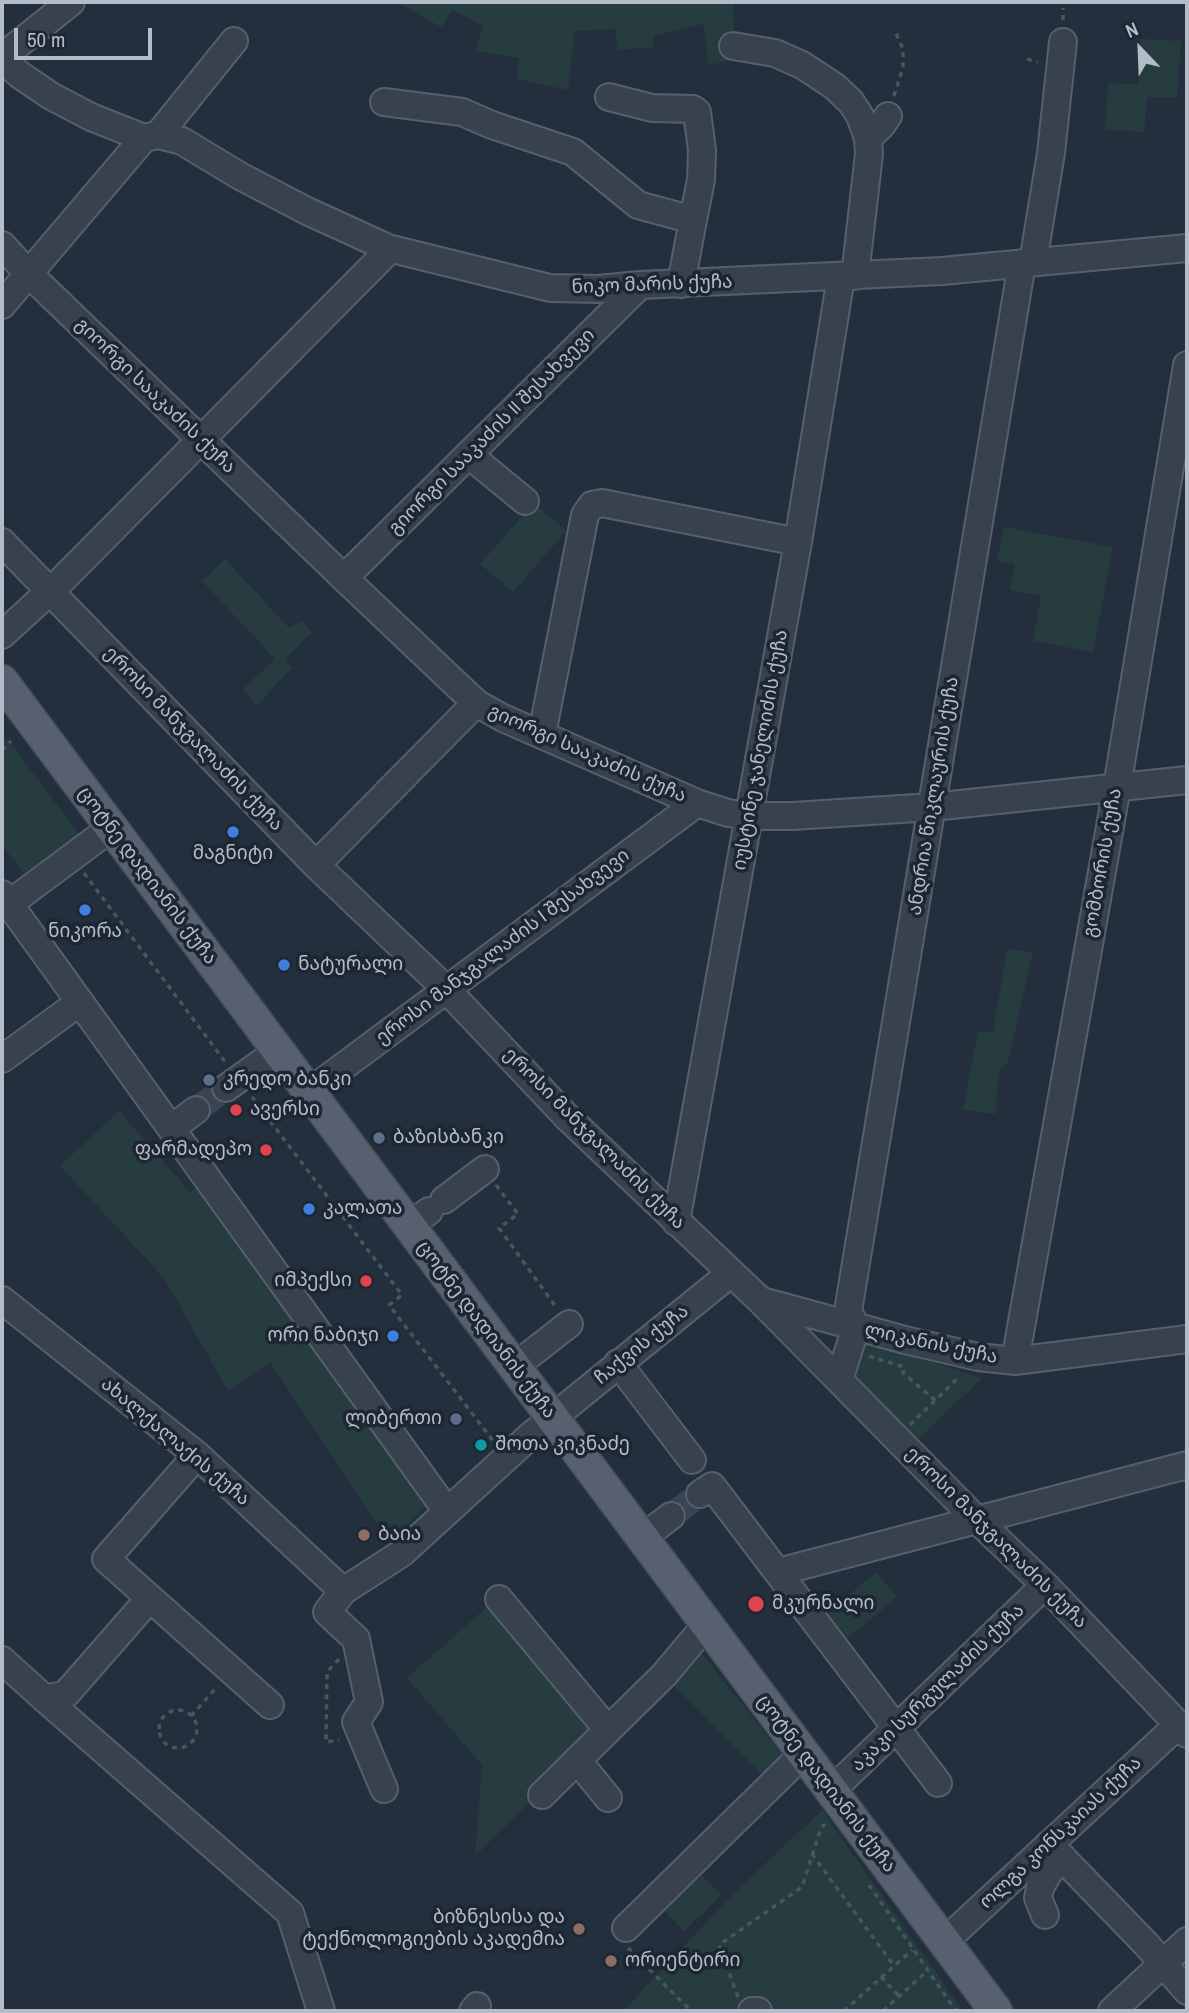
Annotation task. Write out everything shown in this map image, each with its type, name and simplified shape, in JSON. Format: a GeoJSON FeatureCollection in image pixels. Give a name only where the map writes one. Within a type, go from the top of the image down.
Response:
{"type":"FeatureCollection","features":[{"type":"Feature","properties":{"kind":"main road","name":"ცოტნე დადიანის ქუჩა"},"geometry":{"type":"LineString","coordinates":[[2,681],[309,1092],[427,1212],[514,1367],[996,2011]]}},
{"type":"Feature","properties":{"kind":"street"},"geometry":{"type":"LineString","coordinates":[[2,58],[71,2]]}},
{"type":"Feature","properties":{"kind":"street"},"geometry":{"type":"LineString","coordinates":[[2,305],[234,41]]}},
{"type":"Feature","properties":{"kind":"street","name":"ანდრია წიკლაურის ქუჩა"},"geometry":{"type":"LineString","coordinates":[[856,1327],[848,1311],[1027,263],[1051,153],[1063,42]]}},
{"type":"Feature","properties":{"kind":"street"},"geometry":{"type":"LineString","coordinates":[[733,46],[775,53],[802,65],[834,86],[874,128]]}},
{"type":"Feature","properties":{"kind":"street","name":"ნიკო მარის ქუჩა"},"geometry":{"type":"LineString","coordinates":[[2,58],[20,75],[51,96],[91,117],[151,136],[182,141],[240,176],[390,249],[550,288],[598,289],[848,277],[1187,248]]}},
{"type":"Feature","properties":{"kind":"street"},"geometry":{"type":"LineString","coordinates":[[609,97],[652,107],[695,110],[698,115],[702,150],[701,180],[681,284]]}},
{"type":"Feature","properties":{"kind":"street"},"geometry":{"type":"LineString","coordinates":[[384,102],[462,111],[492,125],[573,152],[638,205],[693,220]]}},
{"type":"Feature","properties":{"kind":"street","name":"იუსტინე ჯანელიძის ქუჩა"},"geometry":{"type":"LineString","coordinates":[[676,1222],[874,128]]}},
{"type":"Feature","properties":{"kind":"street","name":"გიორგი სააკაძის ქუჩა"},"geometry":{"type":"LineString","coordinates":[[2,245],[476,703],[503,718],[697,803],[728,813],[749,816],[793,816],[932,807],[1187,780]]}},
{"type":"Feature","properties":{"kind":"street"},"geometry":{"type":"LineString","coordinates":[[2,635],[49,592],[390,249]]}},
{"type":"Feature","properties":{"kind":"street","name":"გიორგი სააკაძის II შესახვევი"},"geometry":{"type":"LineString","coordinates":[[344,578],[640,285]]}},
{"type":"Feature","properties":{"kind":"street","name":"გომბორის ქუჩა"},"geometry":{"type":"LineString","coordinates":[[1015,1361],[1117,787],[1187,365]]}},
{"type":"Feature","properties":{"kind":"street"},"geometry":{"type":"LineString","coordinates":[[469,455],[525,501]]}},
{"type":"Feature","properties":{"kind":"street"},"geometry":{"type":"LineString","coordinates":[[542,734],[585,514],[592,505],[603,503],[798,542]]}},
{"type":"Feature","properties":{"kind":"street","name":"ეროსი მანჯგალაძის ქუჩა"},"geometry":{"type":"LineString","coordinates":[[2,542],[316,865],[446,989],[567,1116],[761,1301],[976,1519],[1045,1585],[1183,1730]]}},
{"type":"Feature","properties":{"kind":"street"},"geometry":{"type":"LineString","coordinates":[[316,865],[476,703]]}},
{"type":"Feature","properties":{"kind":"street","name":"ეროსი მანჯგალაძის I შესახვევი"},"geometry":{"type":"LineString","coordinates":[[309,1092],[697,803]]}},
{"type":"Feature","properties":{"kind":"street"},"geometry":{"type":"LineString","coordinates":[[111,828],[72,857],[5,899],[447,1511]]}},
{"type":"Feature","properties":{"kind":"street"},"geometry":{"type":"LineString","coordinates":[[2,1059],[80,1002]]}},
{"type":"Feature","properties":{"kind":"street"},"geometry":{"type":"LineString","coordinates":[[233,1084],[278,1051]]}},
{"type":"Feature","properties":{"kind":"street"},"geometry":{"type":"LineString","coordinates":[[172,1128],[196,1110]]}},
{"type":"Feature","properties":{"kind":"street"},"geometry":{"type":"LineString","coordinates":[[427,1212],[485,1169]]}},
{"type":"Feature","properties":{"kind":"street","name":"ჩაქვის ქუჩა"},"geometry":{"type":"LineString","coordinates":[[343,1591],[402,1553],[505,1458],[731,1273]]}},
{"type":"Feature","properties":{"kind":"street","name":"ახალქალაქის ქუჩა"},"geometry":{"type":"LineString","coordinates":[[2,1300],[197,1455],[343,1591]]}},
{"type":"Feature","properties":{"kind":"street","name":"ლიკანის ქუჩა"},"geometry":{"type":"LineString","coordinates":[[761,1301],[978,1357],[1015,1361],[1187,1339]]}},
{"type":"Feature","properties":{"kind":"street"},"geometry":{"type":"LineString","coordinates":[[802,1343],[808,1324],[822,1318]]}},
{"type":"Feature","properties":{"kind":"street"},"geometry":{"type":"LineString","coordinates":[[514,1367],[569,1324]]}},
{"type":"Feature","properties":{"kind":"street"},"geometry":{"type":"LineString","coordinates":[[802,1343],[856,1327]]}},
{"type":"Feature","properties":{"kind":"street"},"geometry":{"type":"LineString","coordinates":[[839,1380],[856,1327]]}},
{"type":"Feature","properties":{"kind":"street"},"geometry":{"type":"LineString","coordinates":[[618,1363],[692,1460]]}},
{"type":"Feature","properties":{"kind":"street"},"geometry":{"type":"LineString","coordinates":[[197,1455],[106,1559],[270,1705]]}},
{"type":"Feature","properties":{"kind":"street"},"geometry":{"type":"LineString","coordinates":[[787,1569],[1187,1465]]}},
{"type":"Feature","properties":{"kind":"street"},"geometry":{"type":"LineString","coordinates":[[707,1491],[729,1478],[787,1569],[938,1783]]}},
{"type":"Feature","properties":{"kind":"street"},"geometry":{"type":"LineString","coordinates":[[642,1538],[671,1517]]}},
{"type":"Feature","properties":{"kind":"street","name":"აკაკი სურგულაძის ქუჩა"},"geometry":{"type":"LineString","coordinates":[[831,1791],[1045,1585]]}},
{"type":"Feature","properties":{"kind":"street"},"geometry":{"type":"LineString","coordinates":[[343,1591],[327,1612],[356,1639],[369,1702],[356,1722],[384,1789]]}},
{"type":"Feature","properties":{"kind":"street"},"geometry":{"type":"LineString","coordinates":[[45,1699],[66,1694],[150,1598]]}},
{"type":"Feature","properties":{"kind":"street"},"geometry":{"type":"LineString","coordinates":[[499,1599],[608,1730]]}},
{"type":"Feature","properties":{"kind":"street"},"geometry":{"type":"LineString","coordinates":[[541,1795],[664,1675],[707,1625]]}},
{"type":"Feature","properties":{"kind":"street"},"geometry":{"type":"LineString","coordinates":[[2,1660],[290,1913],[321,2011]]}},
{"type":"Feature","properties":{"kind":"street","name":"ოლგა კონსკაიას ქუჩა"},"geometry":{"type":"LineString","coordinates":[[944,1942],[1013,1877],[1056,1851],[1183,1730]]}},
{"type":"Feature","properties":{"kind":"street"},"geometry":{"type":"LineString","coordinates":[[626,1928],[803,1754]]}},
{"type":"Feature","properties":{"kind":"street"},"geometry":{"type":"LineString","coordinates":[[577,1760],[608,1798]]}},
{"type":"Feature","properties":{"kind":"street"},"geometry":{"type":"LineString","coordinates":[[1013,1877],[1039,1908],[1040,1888],[1056,1851],[1187,1990]]}},
{"type":"Feature","properties":{"kind":"street"},"geometry":{"type":"LineString","coordinates":[[1112,2011],[1187,1941]]}},
{"type":"Feature","properties":{"kind":"path"},"geometry":{"type":"LineString","coordinates":[[874,128],[903,68],[903,49],[895,31]]}},
{"type":"Feature","properties":{"kind":"path"},"geometry":{"type":"LineString","coordinates":[[2,750],[11,741]]}},
{"type":"Feature","properties":{"kind":"path"},"geometry":{"type":"LineString","coordinates":[[72,857],[233,1084],[402,1295],[389,1304],[505,1458]]}},
{"type":"Feature","properties":{"kind":"path"},"geometry":{"type":"LineString","coordinates":[[485,1169],[518,1214],[499,1228],[569,1324]]}},
{"type":"Feature","properties":{"kind":"path"},"geometry":{"type":"LineString","coordinates":[[865,1354],[904,1367],[903,1373],[936,1401]]}},
{"type":"Feature","properties":{"kind":"path"},"geometry":{"type":"LineString","coordinates":[[896,1438],[978,1357]]}},
{"type":"Feature","properties":{"kind":"path"},"geometry":{"type":"LineString","coordinates":[[337,1660],[327,1672],[326,1742],[362,1736]]}},
{"type":"Feature","properties":{"kind":"path"},"geometry":{"type":"LineString","coordinates":[[191,1716],[232,1671]]}},
{"type":"Feature","properties":{"kind":"path"},"geometry":{"type":"LineString","coordinates":[[180,1711],[191,1716],[197,1728],[189,1745],[172,1747],[162,1740],[159,1729],[167,1714],[180,1711]]}},
{"type":"Feature","properties":{"kind":"path"},"geometry":{"type":"LineString","coordinates":[[750,2008],[719,1945],[802,1887],[821,1828],[827,1823]]}},
{"type":"Feature","properties":{"kind":"path"},"geometry":{"type":"LineString","coordinates":[[813,1854],[894,1966]]}},
{"type":"Feature","properties":{"kind":"path"},"geometry":{"type":"LineString","coordinates":[[626,1928],[622,1942],[691,2011]]}},
{"type":"Feature","properties":{"kind":"path"},"geometry":{"type":"LineString","coordinates":[[844,2011],[912,1950]]}},
{"type":"Feature","properties":{"kind":"path"},"geometry":{"type":"LineString","coordinates":[[883,2011],[927,1971]]}},
{"type":"Feature","properties":{"kind":"path"},"geometry":{"type":"LineString","coordinates":[[881,1977],[899,1996]]}},
{"type":"Feature","properties":{"kind":"green space"},"geometry":{"type":"Polygon","coordinates":[[[396,2],[733,2],[735,59],[709,65],[703,24],[653,36],[654,47],[617,50],[616,29],[575,31],[568,90],[517,79],[519,58],[475,51],[483,26],[453,10],[441,27],[396,2]]]}},
{"type":"Feature","properties":{"kind":"green space"},"geometry":{"type":"Polygon","coordinates":[[[1141,39],[1181,41],[1177,98],[1147,97],[1144,132],[1105,130],[1108,83],[1138,84],[1141,39]]]}},
{"type":"Feature","properties":{"kind":"green space"},"geometry":{"type":"Polygon","coordinates":[[[534,503],[566,531],[513,592],[480,564],[534,503]]]}},
{"type":"Feature","properties":{"kind":"green space"},"geometry":{"type":"Polygon","coordinates":[[[1004,527],[1113,547],[1093,652],[1033,641],[1041,596],[1010,590],[1015,564],[997,561],[1004,527]]]}},
{"type":"Feature","properties":{"kind":"green space"},"geometry":{"type":"Polygon","coordinates":[[[225,559],[289,628],[302,621],[313,632],[286,658],[292,668],[257,705],[243,689],[275,659],[202,581],[225,559]]]}},
{"type":"Feature","properties":{"kind":"green space"},"geometry":{"type":"Polygon","coordinates":[[[2,732],[85,842],[31,882],[2,845],[2,732]]]}},
{"type":"Feature","properties":{"kind":"green space"},"geometry":{"type":"Polygon","coordinates":[[[1007,949],[1033,952],[1008,1062],[1000,1068],[995,1114],[963,1110],[978,1031],[993,1032],[1007,949]]]}},
{"type":"Feature","properties":{"kind":"green space"},"geometry":{"type":"Polygon","coordinates":[[[119,1111],[190,1192],[204,1182],[433,1500],[389,1541],[270,1362],[228,1391],[164,1278],[60,1166],[119,1111]]]}},
{"type":"Feature","properties":{"kind":"green space"},"geometry":{"type":"Polygon","coordinates":[[[860,1339],[982,1378],[912,1445],[848,1379],[860,1339]]]}},
{"type":"Feature","properties":{"kind":"green space"},"geometry":{"type":"Polygon","coordinates":[[[876,1572],[897,1597],[848,1638],[827,1614],[876,1572]]]}},
{"type":"Feature","properties":{"kind":"green space"},"geometry":{"type":"Polygon","coordinates":[[[496,1599],[604,1729],[475,1856],[482,1765],[407,1678],[496,1599]]]}},
{"type":"Feature","properties":{"kind":"green space"},"geometry":{"type":"Polygon","coordinates":[[[701,1652],[793,1769],[774,1787],[667,1679],[701,1652]]]}},
{"type":"Feature","properties":{"kind":"green space"},"geometry":{"type":"Polygon","coordinates":[[[822,1810],[963,2011],[623,2011],[732,1895],[822,1810]]]}},
{"type":"Feature","properties":{"kind":"green space"},"geometry":{"type":"Polygon","coordinates":[[[702,1875],[721,1895],[684,1931],[664,1911],[702,1875]]]}},
{"type":"Feature","properties":{"kind":"tunnel"},"geometry":{"type":"LineString","coordinates":[[196,1110],[226,1088]]}},
{"type":"Feature","properties":{"kind":"tunnel"},"geometry":{"type":"LineString","coordinates":[[671,1516],[700,1494]]}},
{"type":"Feature","properties":{"kind":"place","name":"მაგნიტი"},"geometry":{"type":"Point","coordinates":[233,832]}},
{"type":"Feature","properties":{"kind":"place","name":"ნიკორა"},"geometry":{"type":"Point","coordinates":[85,910]}},
{"type":"Feature","properties":{"kind":"place","name":"ნატურალი"},"geometry":{"type":"Point","coordinates":[284,965]}},
{"type":"Feature","properties":{"kind":"place","name":"კრედო ბანკი"},"geometry":{"type":"Point","coordinates":[209,1080]}},
{"type":"Feature","properties":{"kind":"place","name":"ავერსი"},"geometry":{"type":"Point","coordinates":[236,1110]}},
{"type":"Feature","properties":{"kind":"place","name":"ბაზისბანკი"},"geometry":{"type":"Point","coordinates":[379,1138]}},
{"type":"Feature","properties":{"kind":"place","name":"ფარმადეპო"},"geometry":{"type":"Point","coordinates":[266,1150]}},
{"type":"Feature","properties":{"kind":"place","name":"კალათა"},"geometry":{"type":"Point","coordinates":[309,1209]}},
{"type":"Feature","properties":{"kind":"place","name":"იმპექსი"},"geometry":{"type":"Point","coordinates":[366,1281]}},
{"type":"Feature","properties":{"kind":"place","name":"ორი ნაბიჯი"},"geometry":{"type":"Point","coordinates":[393,1336]}},
{"type":"Feature","properties":{"kind":"place","name":"ლიბერთი"},"geometry":{"type":"Point","coordinates":[456,1419]}},
{"type":"Feature","properties":{"kind":"place","name":"შოთა კიკნაძე"},"geometry":{"type":"Point","coordinates":[481,1445]}},
{"type":"Feature","properties":{"kind":"place","name":"ბაია"},"geometry":{"type":"Point","coordinates":[364,1535]}},
{"type":"Feature","properties":{"kind":"place","name":"მკურნალი"},"geometry":{"type":"Point","coordinates":[756,1604]}},
{"type":"Feature","properties":{"kind":"place","name":"ბიზნესისა და ტექნოლოგიების აკადემია"},"geometry":{"type":"Point","coordinates":[579,1929]}},
{"type":"Feature","properties":{"kind":"place","name":"ორიენტირი"},"geometry":{"type":"Point","coordinates":[611,1961]}}]}
